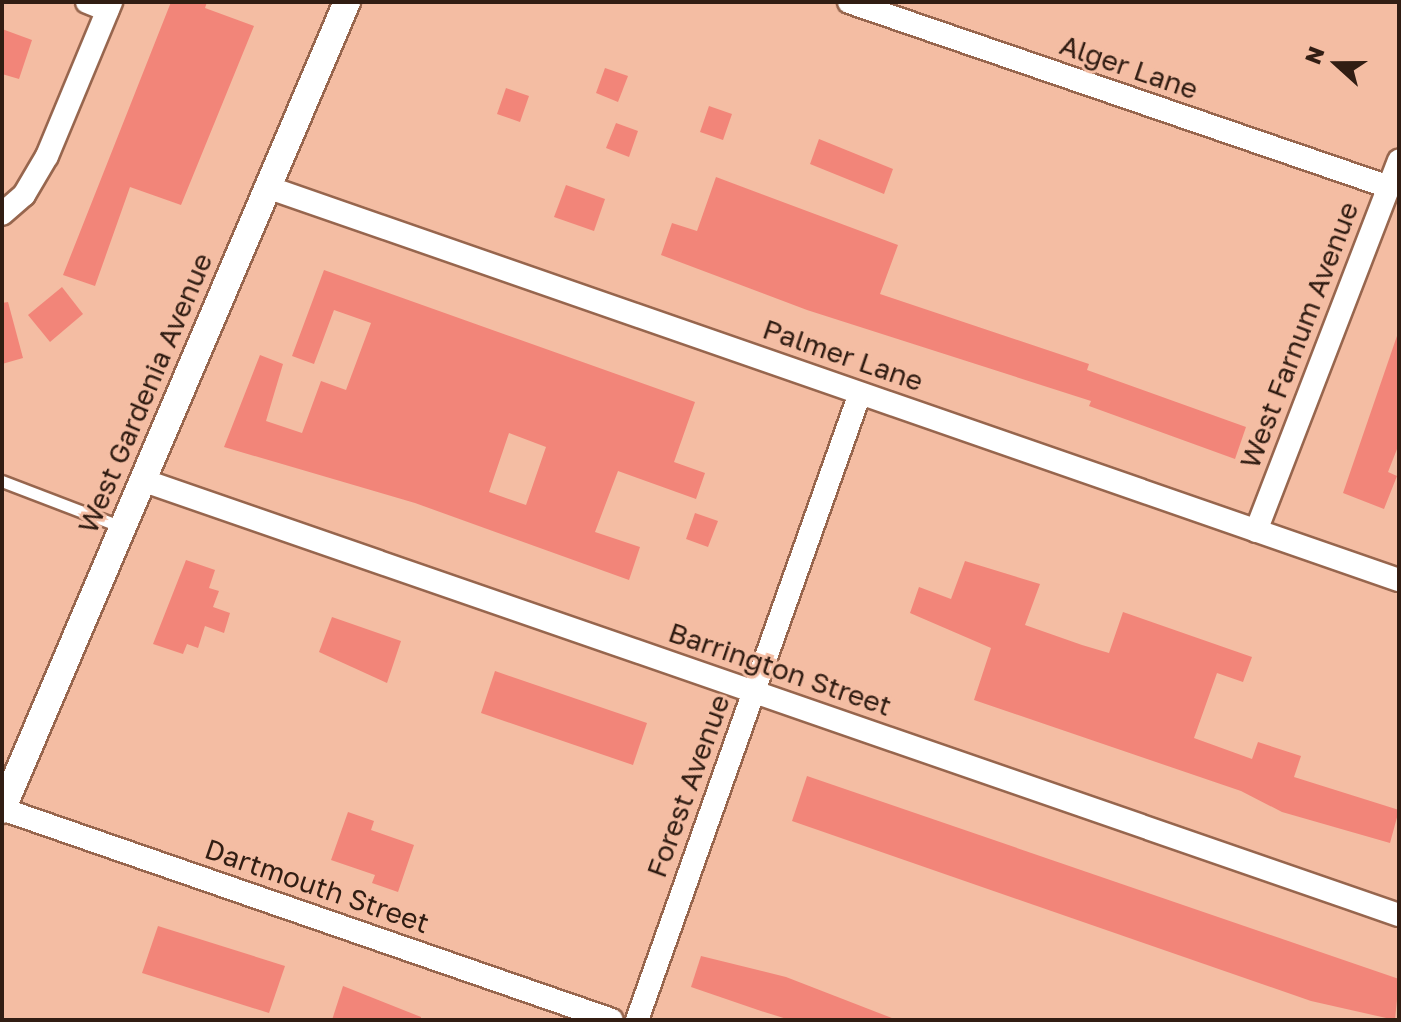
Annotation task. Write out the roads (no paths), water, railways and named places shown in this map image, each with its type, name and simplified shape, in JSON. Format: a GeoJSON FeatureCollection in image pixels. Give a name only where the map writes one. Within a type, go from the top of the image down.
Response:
{"type":"FeatureCollection","features":[{"type":"Feature","properties":{"kind":"street","name":"West Gardenia Avenue"},"geometry":{"type":"LineString","coordinates":[[2,809],[347,2]]}},
{"type":"Feature","properties":{"kind":"street","name":"Alger Lane"},"geometry":{"type":"LineString","coordinates":[[849,2],[1389,187]]}},
{"type":"Feature","properties":{"kind":"street"},"geometry":{"type":"LineString","coordinates":[[2,214],[24,195],[47,156],[102,5]]}},
{"type":"Feature","properties":{"kind":"street","name":"West Farnum Avenue"},"geometry":{"type":"LineString","coordinates":[[1256,531],[1399,161]]}},
{"type":"Feature","properties":{"kind":"street","name":"Palmer Lane"},"geometry":{"type":"LineString","coordinates":[[267,187],[1399,580]]}},
{"type":"Feature","properties":{"kind":"street","name":"Forest Avenue"},"geometry":{"type":"LineString","coordinates":[[637,1020],[740,719],[754,693],[860,393]]}},
{"type":"Feature","properties":{"kind":"street","name":"Barrington Street"},"geometry":{"type":"LineString","coordinates":[[142,480],[1399,915]]}},
{"type":"Feature","properties":{"kind":"street","name":"Dartmouth Street"},"geometry":{"type":"LineString","coordinates":[[2,809],[612,1020]]}},
{"type":"Feature","properties":{"kind":"lane"},"geometry":{"type":"LineString","coordinates":[[2,481],[122,527]]}}]}
